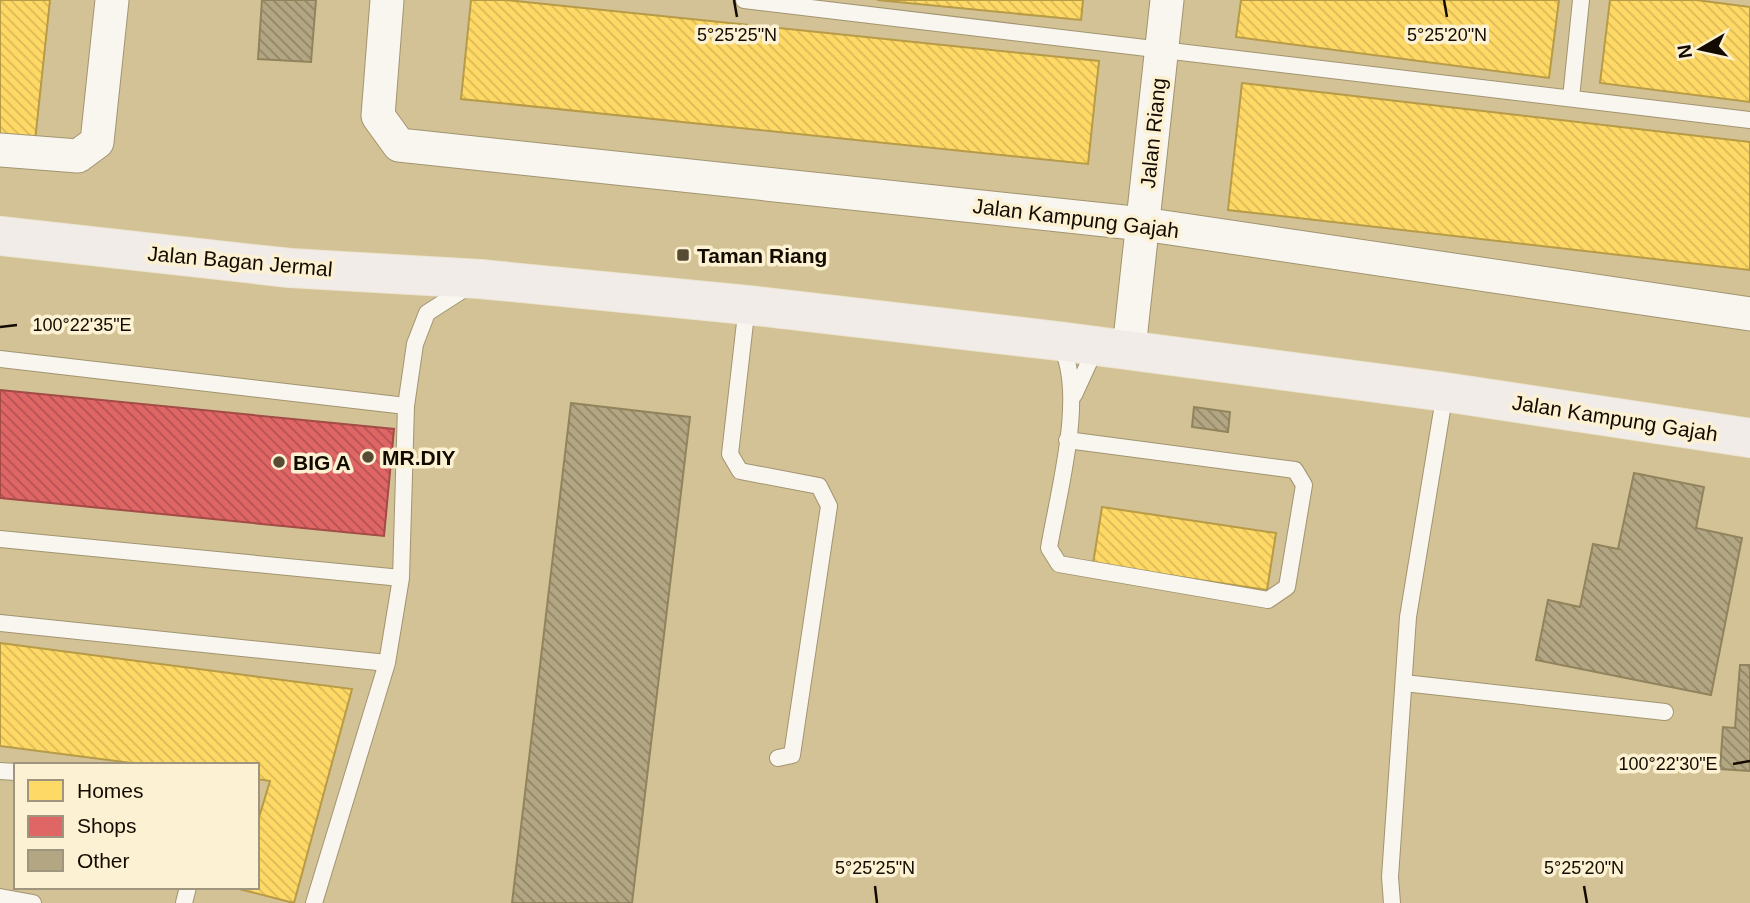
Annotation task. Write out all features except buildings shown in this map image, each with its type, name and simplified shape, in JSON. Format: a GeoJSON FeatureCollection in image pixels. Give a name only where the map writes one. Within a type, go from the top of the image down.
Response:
{"type":"FeatureCollection","features":[{"type":"Feature","properties":{"kind":"main road","name":"Jalan Bagan Jermal"},"geometry":{"type":"LineString","coordinates":[[0,236],[290,268],[480,279]]}},
{"type":"Feature","properties":{"kind":"main road","name":"Jalan Kampung Gajah"},"geometry":{"type":"LineString","coordinates":[[480,279],[747,305],[1116,348],[1445,392],[1750,438]]}},
{"type":"Feature","properties":{"kind":"street"},"geometry":{"type":"LineString","coordinates":[[0,150],[78,156],[97,142],[112,0]]}},
{"type":"Feature","properties":{"kind":"street","name":"Jalan Kampung Gajah"},"geometry":{"type":"LineString","coordinates":[[387,0],[378,116],[399,145],[1143,224],[1750,314]]}},
{"type":"Feature","properties":{"kind":"street","name":"Jalan Riang"},"geometry":{"type":"LineString","coordinates":[[1116,348],[1143,224],[1167,0]]}},
{"type":"Feature","properties":{"kind":"lane"},"geometry":{"type":"LineString","coordinates":[[744,0],[1750,120]]}},
{"type":"Feature","properties":{"kind":"lane"},"geometry":{"type":"LineString","coordinates":[[1571,98],[1581,0]]}},
{"type":"Feature","properties":{"kind":"lane"},"geometry":{"type":"LineString","coordinates":[[314,903],[387,663],[401,578],[406,406],[415,344],[427,313],[480,279]]}},
{"type":"Feature","properties":{"kind":"lane"},"geometry":{"type":"LineString","coordinates":[[747,305],[730,454],[740,471],[819,486],[829,506],[792,755],[778,758]]}},
{"type":"Feature","properties":{"kind":"lane"},"geometry":{"type":"LineString","coordinates":[[1058,341],[1071,372],[1073,398],[1049,548],[1059,564],[1268,600],[1287,587],[1304,485],[1295,470],[1067,440]]}},
{"type":"Feature","properties":{"kind":"lane"},"geometry":{"type":"LineString","coordinates":[[1073,398],[1091,358],[1116,348]]}},
{"type":"Feature","properties":{"kind":"lane"},"geometry":{"type":"LineString","coordinates":[[0,359],[406,406]]}},
{"type":"Feature","properties":{"kind":"lane"},"geometry":{"type":"LineString","coordinates":[[1392,903],[1390,877],[1408,617],[1445,392]]}},
{"type":"Feature","properties":{"kind":"lane"},"geometry":{"type":"LineString","coordinates":[[0,539],[401,578]]}},
{"type":"Feature","properties":{"kind":"lane"},"geometry":{"type":"LineString","coordinates":[[0,623],[387,663]]}},
{"type":"Feature","properties":{"kind":"lane"},"geometry":{"type":"LineString","coordinates":[[1404,683],[1665,712]]}},
{"type":"Feature","properties":{"kind":"lane"},"geometry":{"type":"LineString","coordinates":[[0,897],[33,903]]}},
{"type":"Feature","properties":{"kind":"place","name":"Taman Riang"},"geometry":{"type":"Point","coordinates":[683,255]}},
{"type":"Feature","properties":{"kind":"place","name":"MR.DIY"},"geometry":{"type":"Point","coordinates":[368,457]}},
{"type":"Feature","properties":{"kind":"place","name":"BIG A"},"geometry":{"type":"Point","coordinates":[279,462]}}]}
